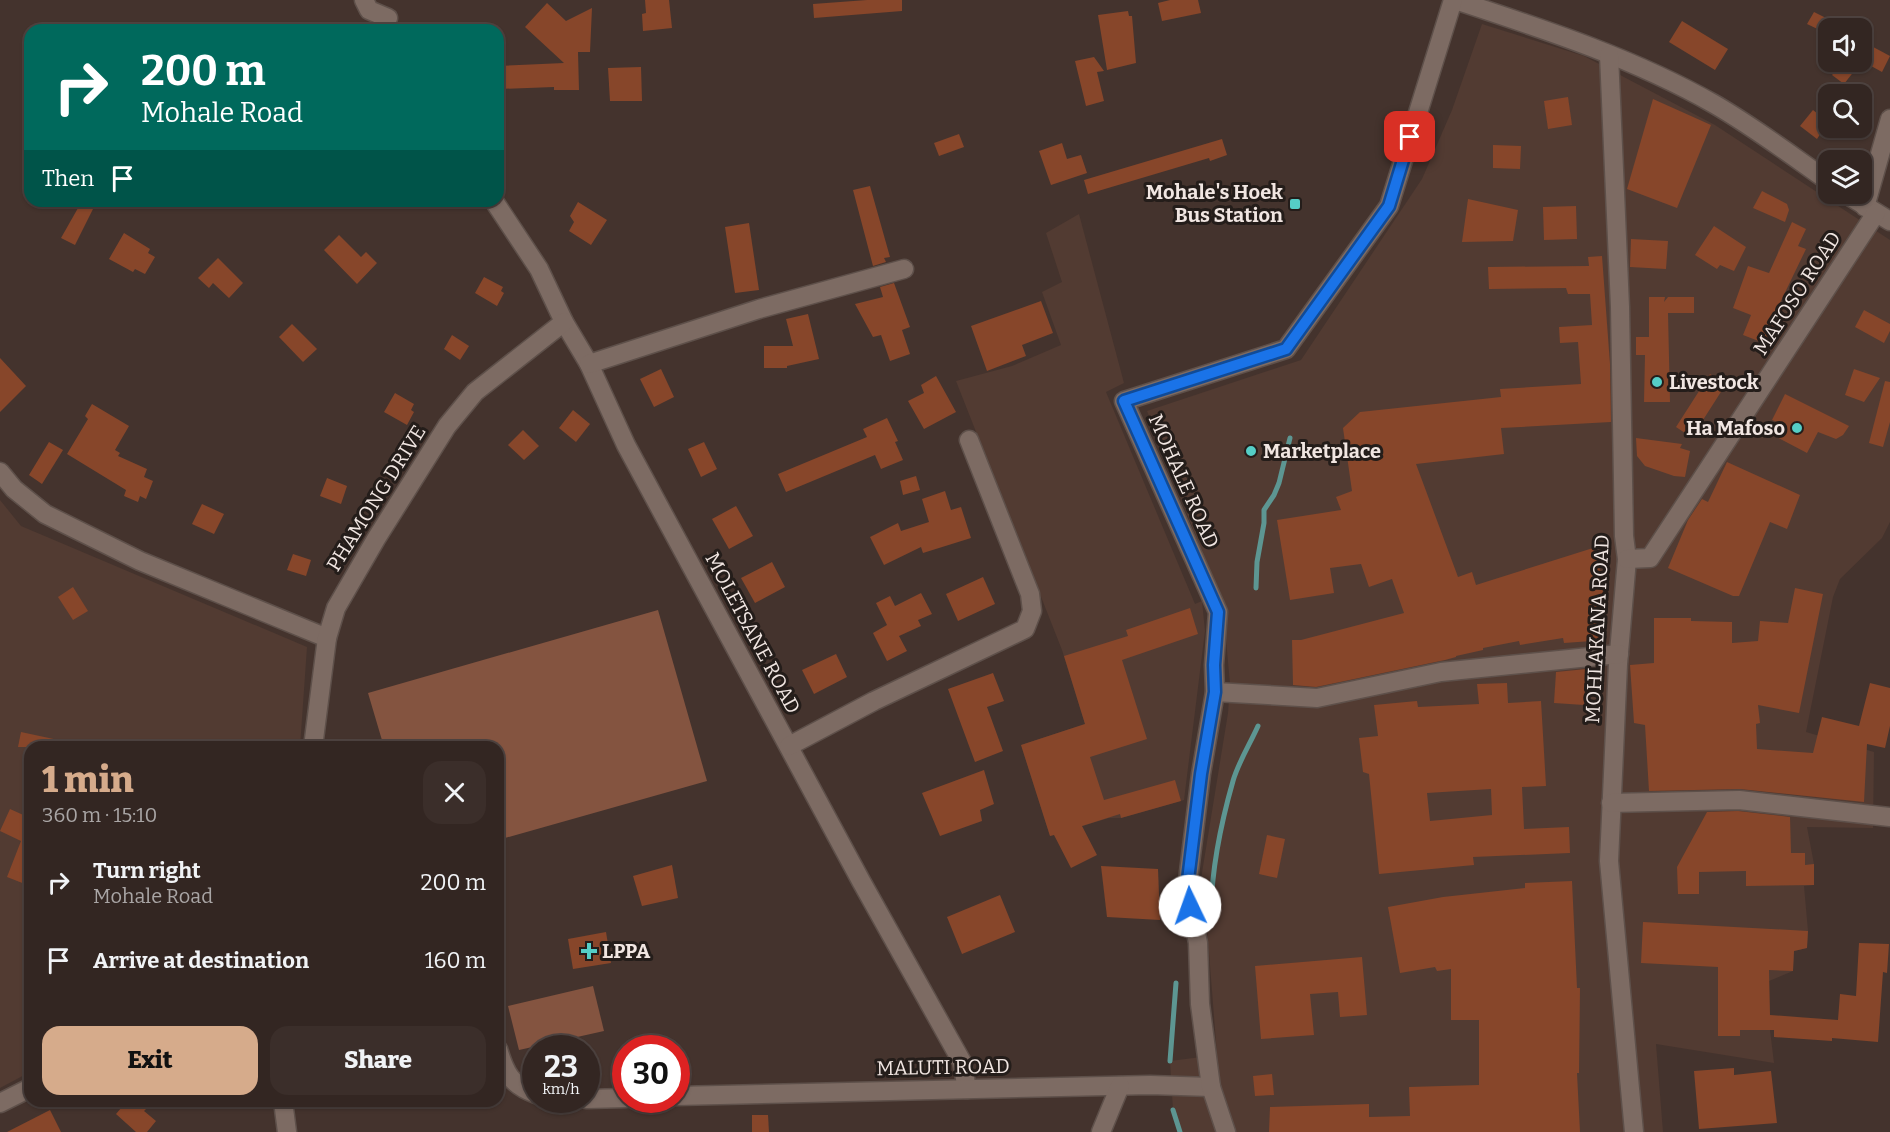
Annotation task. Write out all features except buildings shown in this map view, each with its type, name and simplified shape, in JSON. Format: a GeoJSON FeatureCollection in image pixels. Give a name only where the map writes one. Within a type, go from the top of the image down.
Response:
{"type":"FeatureCollection","features":[{"type":"Feature","properties":{"kind":"street"},"geometry":{"type":"LineString","coordinates":[[364,0],[369,10],[390,16]]}},
{"type":"Feature","properties":{"kind":"street"},"geometry":{"type":"LineString","coordinates":[[1454,0],[1543,29],[1646,70],[1714,104],[1818,174]]}},
{"type":"Feature","properties":{"kind":"street","name":"MOHALE ROAD"},"geometry":{"type":"LineString","coordinates":[[1226,1132],[1211,1087],[1200,1004],[1198,943],[1187,888],[1201,774],[1215,692],[1214,665],[1218,612],[1124,401],[1286,349],[1389,206],[1454,0]]}},
{"type":"Feature","properties":{"kind":"street","name":"MOHLAKANA ROAD"},"geometry":{"type":"LineString","coordinates":[[1609,55],[1620,306],[1624,536],[1627,559],[1619,654],[1609,861],[1634,1132]]}},
{"type":"Feature","properties":{"kind":"street"},"geometry":{"type":"LineString","coordinates":[[1862,204],[1877,214],[1890,119]]}},
{"type":"Feature","properties":{"kind":"street","name":"MOLETSANE ROAD"},"geometry":{"type":"LineString","coordinates":[[498,207],[539,269],[564,322],[589,364],[626,445],[962,1062],[967,1089]]}},
{"type":"Feature","properties":{"kind":"street","name":"MAFOSO ROAD"},"geometry":{"type":"LineString","coordinates":[[1627,559],[1650,558],[1877,214]]}},
{"type":"Feature","properties":{"kind":"street"},"geometry":{"type":"LineString","coordinates":[[589,364],[759,309],[904,269]]}},
{"type":"Feature","properties":{"kind":"street","name":"PHAMONG DRIVE"},"geometry":{"type":"LineString","coordinates":[[314,741],[327,638],[336,608],[376,539],[447,426],[475,392],[564,322]]}},
{"type":"Feature","properties":{"kind":"street"},"geometry":{"type":"LineString","coordinates":[[789,746],[874,701],[1025,629],[1032,611],[1030,594],[969,440]]}},
{"type":"Feature","properties":{"kind":"street"},"geometry":{"type":"LineString","coordinates":[[0,472],[14,489],[45,514],[140,561],[327,638]]}},
{"type":"Feature","properties":{"kind":"street"},"geometry":{"type":"LineString","coordinates":[[1215,692],[1317,698],[1441,672],[1619,654]]}},
{"type":"Feature","properties":{"kind":"street"},"geometry":{"type":"LineString","coordinates":[[1611,803],[1739,800],[1890,817]]}},
{"type":"Feature","properties":{"kind":"street"},"geometry":{"type":"LineString","coordinates":[[504,1065],[509,1078],[522,1088]]}},
{"type":"Feature","properties":{"kind":"street"},"geometry":{"type":"LineString","coordinates":[[1101,1132],[1120,1086]]}},
{"type":"Feature","properties":{"kind":"street","name":"MALUTI ROAD"},"geometry":{"type":"LineString","coordinates":[[690,1096],[1120,1086],[1211,1087]]}},
{"type":"Feature","properties":{"kind":"street"},"geometry":{"type":"LineString","coordinates":[[0,1103],[24,1091]]}},
{"type":"Feature","properties":{"kind":"street"},"geometry":{"type":"LineString","coordinates":[[284,1107],[287,1132]]}},
{"type":"Feature","properties":{"kind":"shaded area"},"geometry":{"type":"Polygon","coordinates":[[[1482,24],[1584,56],[1715,125],[1818,193],[1818,204],[1835,204],[1890,240],[1890,522],[1882,538],[1840,579],[1833,597],[1806,732],[1874,752],[1873,828],[1807,827],[1814,864],[1814,885],[1804,886],[1808,931],[1807,948],[1794,951],[1793,971],[1769,981],[1770,1030],[1774,1063],[1656,1044],[1663,1132],[1180,1132],[1173,1110],[1170,1061],[1217,1055],[1207,927],[1200,885],[1228,713],[1230,684],[1223,606],[1147,411],[1301,360],[1422,179],[1452,110],[1482,24]]]}},
{"type":"Feature","properties":{"kind":"shaded area"},"geometry":{"type":"Polygon","coordinates":[[[1079,214],[1124,383],[1106,392],[1195,604],[1202,601],[1205,631],[1184,800],[1121,818],[1109,818],[1050,836],[1021,745],[1085,724],[1062,650],[956,381],[1012,366],[1061,345],[1042,292],[1062,282],[1046,233],[1079,214]]]}},
{"type":"Feature","properties":{"kind":"shaded area"},"geometry":{"type":"Polygon","coordinates":[[[0,500],[21,526],[307,647],[300,741],[24,741],[24,1075],[0,1088],[0,500]]]}},
{"type":"Feature","properties":{"kind":"shaded area"},"geometry":{"type":"Polygon","coordinates":[[[658,610],[707,781],[504,838],[504,741],[382,741],[368,693],[658,610]]]}},
{"type":"Feature","properties":{"kind":"shaded area"},"geometry":{"type":"Polygon","coordinates":[[[593,986],[604,1031],[586,1035],[522,1035],[522,1049],[519,1050],[508,1006],[593,986]]]}},
{"type":"Feature","properties":{"kind":"waterway"},"geometry":{"type":"LineString","coordinates":[[1256,588],[1264,510],[1279,483],[1290,438]]}},
{"type":"Feature","properties":{"kind":"waterway"},"geometry":{"type":"LineString","coordinates":[[1211,910],[1215,861],[1233,781],[1258,726]]}},
{"type":"Feature","properties":{"kind":"waterway"},"geometry":{"type":"LineString","coordinates":[[1170,1061],[1176,983]]}},
{"type":"Feature","properties":{"kind":"waterway"},"geometry":{"type":"LineString","coordinates":[[1173,1110],[1180,1132]]}},
{"type":"Feature","properties":{"kind":"place","name":"Mohale's Hoek Bus Station"},"geometry":{"type":"Point","coordinates":[1295,204]}},
{"type":"Feature","properties":{"kind":"place","name":"Livestock"},"geometry":{"type":"Point","coordinates":[1657,382]}},
{"type":"Feature","properties":{"kind":"place","name":"Ha Mafoso"},"geometry":{"type":"Point","coordinates":[1797,428]}},
{"type":"Feature","properties":{"kind":"place","name":"Marketplace"},"geometry":{"type":"Point","coordinates":[1251,451]}},
{"type":"Feature","properties":{"kind":"place","name":"LPPA"},"geometry":{"type":"Point","coordinates":[589,951]}},
{"type":"Feature","properties":{"kind":"route"},"geometry":{"type":"LineString","coordinates":[[1190,906],[1187,888],[1201,774],[1215,692],[1214,665],[1218,612],[1124,401],[1286,349],[1389,206],[1410,137]]}}]}
